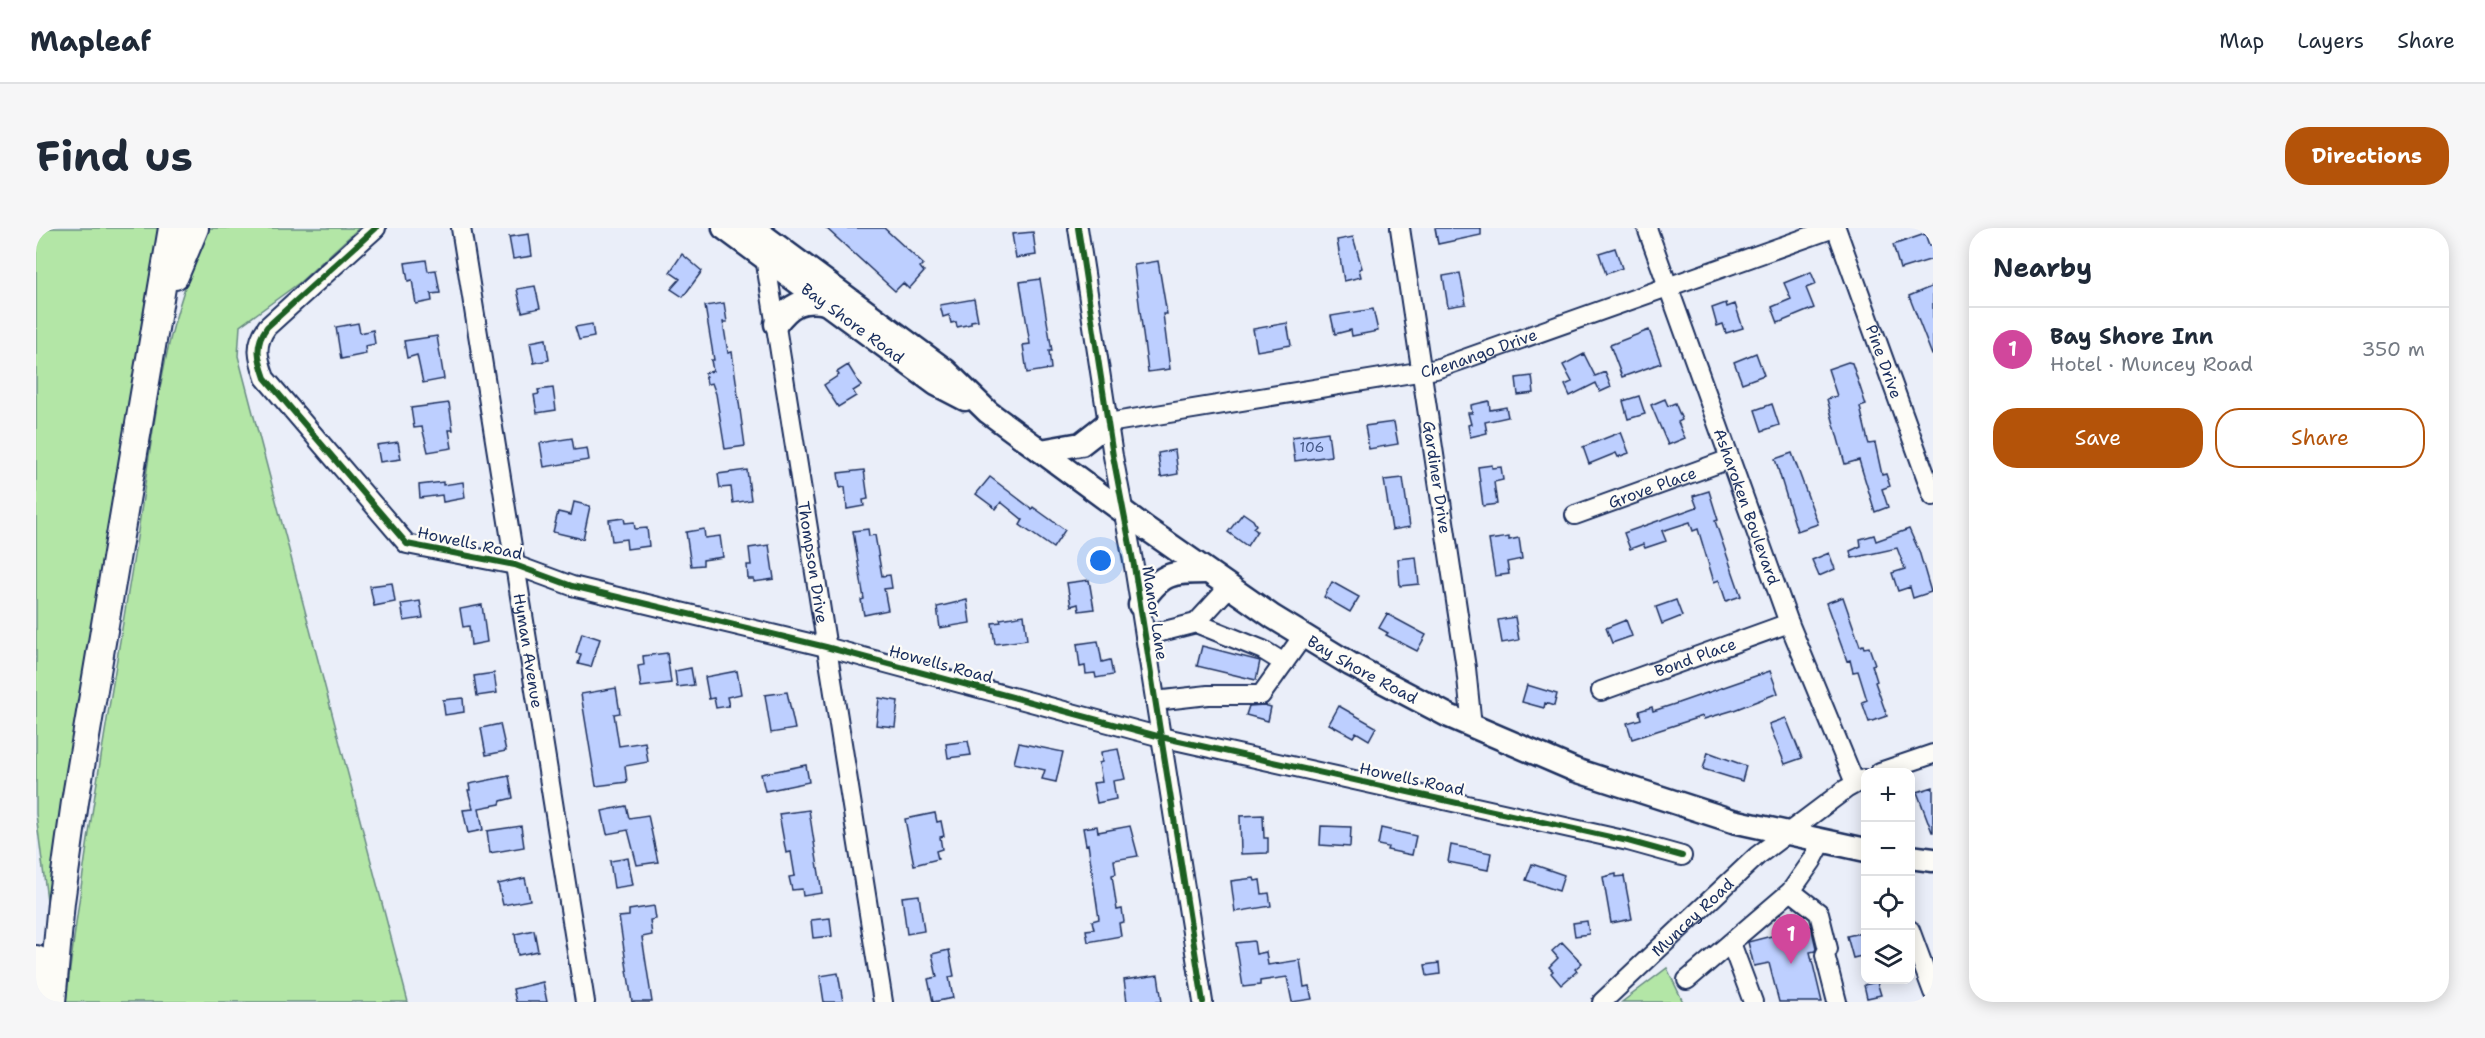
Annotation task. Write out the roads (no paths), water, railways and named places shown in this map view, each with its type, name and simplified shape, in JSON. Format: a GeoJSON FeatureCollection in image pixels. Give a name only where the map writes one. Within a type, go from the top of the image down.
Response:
{"type":"FeatureCollection","features":[{"type":"Feature","properties":{"kind":"highway"},"geometry":{"type":"LineString","coordinates":[[52,1002],[69,845],[172,228]]}},
{"type":"Feature","properties":{"kind":"highway"},"geometry":{"type":"LineString","coordinates":[[155,329],[195,228]]}},
{"type":"Feature","properties":{"kind":"highway"},"geometry":{"type":"LineString","coordinates":[[36,959],[37,1002]]}},
{"type":"Feature","properties":{"kind":"main road","name":"Bay Shore Road"},"geometry":{"type":"LineString","coordinates":[[724,228],[936,384],[988,412]]}},
{"type":"Feature","properties":{"kind":"main road","name":"Bay Shore Road"},"geometry":{"type":"LineString","coordinates":[[758,230],[945,370],[988,412],[1207,572],[1303,636],[1399,691],[1472,727],[1544,758],[1612,783],[1733,821],[1787,834]]}},
{"type":"Feature","properties":{"kind":"main road"},"geometry":{"type":"LineString","coordinates":[[776,324],[788,309],[801,302],[826,303]]}},
{"type":"Feature","properties":{"kind":"main road"},"geometry":{"type":"LineString","coordinates":[[1041,451],[1081,444],[1108,423]]}},
{"type":"Feature","properties":{"kind":"main road"},"geometry":{"type":"LineString","coordinates":[[1140,605],[1152,586],[1165,576],[1178,572],[1207,572]]}},
{"type":"Feature","properties":{"kind":"main road"},"geometry":{"type":"LineString","coordinates":[[1787,834],[1861,849]]}},
{"type":"Feature","properties":{"kind":"main road"},"geometry":{"type":"LineString","coordinates":[[1915,858],[1933,860]]}},
{"type":"Feature","properties":{"kind":"street","name":"Howells Road"},"geometry":{"type":"LineString","coordinates":[[376,228],[267,327],[257,347],[265,378],[407,544],[515,565],[572,586],[826,647],[1161,737],[1628,841],[1682,856]]}},
{"type":"Feature","properties":{"kind":"street","name":"Hyman Avenue"},"geometry":{"type":"LineString","coordinates":[[461,228],[585,1002]]}},
{"type":"Feature","properties":{"kind":"street","name":"Manor Lane"},"geometry":{"type":"LineString","coordinates":[[1078,228],[1203,1002]]}},
{"type":"Feature","properties":{"kind":"street","name":"Gardiner Drive"},"geometry":{"type":"LineString","coordinates":[[1400,228],[1466,668],[1472,727]]}},
{"type":"Feature","properties":{"kind":"street","name":"Asharoken Boulevard"},"geometry":{"type":"LineString","coordinates":[[1647,228],[1789,623],[1860,780]]}},
{"type":"Feature","properties":{"kind":"street","name":"Chenango Drive"},"geometry":{"type":"LineString","coordinates":[[1108,423],[1436,369],[1835,228]]}},
{"type":"Feature","properties":{"kind":"street","name":"Pine Drive"},"geometry":{"type":"LineString","coordinates":[[1835,228],[1933,496]]}},
{"type":"Feature","properties":{"kind":"street","name":"Thompson Drive"},"geometry":{"type":"LineString","coordinates":[[758,230],[776,324],[883,1002]]}},
{"type":"Feature","properties":{"kind":"street","name":"Grove Place"},"geometry":{"type":"LineString","coordinates":[[1575,515],[1730,459]]}},
{"type":"Feature","properties":{"kind":"street"},"geometry":{"type":"LineString","coordinates":[[1145,636],[1196,623],[1229,587]]}},
{"type":"Feature","properties":{"kind":"street"},"geometry":{"type":"LineString","coordinates":[[1196,623],[1263,650],[1284,663]]}},
{"type":"Feature","properties":{"kind":"street","name":"Bond Place"},"geometry":{"type":"LineString","coordinates":[[1601,691],[1789,623]]}},
{"type":"Feature","properties":{"kind":"street"},"geometry":{"type":"LineString","coordinates":[[1155,701],[1208,695],[1261,695],[1303,636]]}},
{"type":"Feature","properties":{"kind":"street"},"geometry":{"type":"LineString","coordinates":[[1898,768],[1933,754]]}},
{"type":"Feature","properties":{"kind":"street","name":"Muncey Road"},"geometry":{"type":"LineString","coordinates":[[1602,1002],[1757,856],[1860,780]]}},
{"type":"Feature","properties":{"kind":"street"},"geometry":{"type":"LineString","coordinates":[[1687,980],[1791,891],[1822,842]]}},
{"type":"Feature","properties":{"kind":"street"},"geometry":{"type":"LineString","coordinates":[[1791,891],[1819,913],[1828,949],[1825,955],[1837,1002]]}},
{"type":"Feature","properties":{"kind":"street"},"geometry":{"type":"LineString","coordinates":[[1915,938],[1929,967],[1933,992]]}},
{"type":"Feature","properties":{"kind":"street"},"geometry":{"type":"LineString","coordinates":[[1731,943],[1753,1002]]}},
{"type":"Feature","properties":{"kind":"place","name":"Bay Shore Inn"},"geometry":{"type":"Point","coordinates":[1791,964]}}]}
